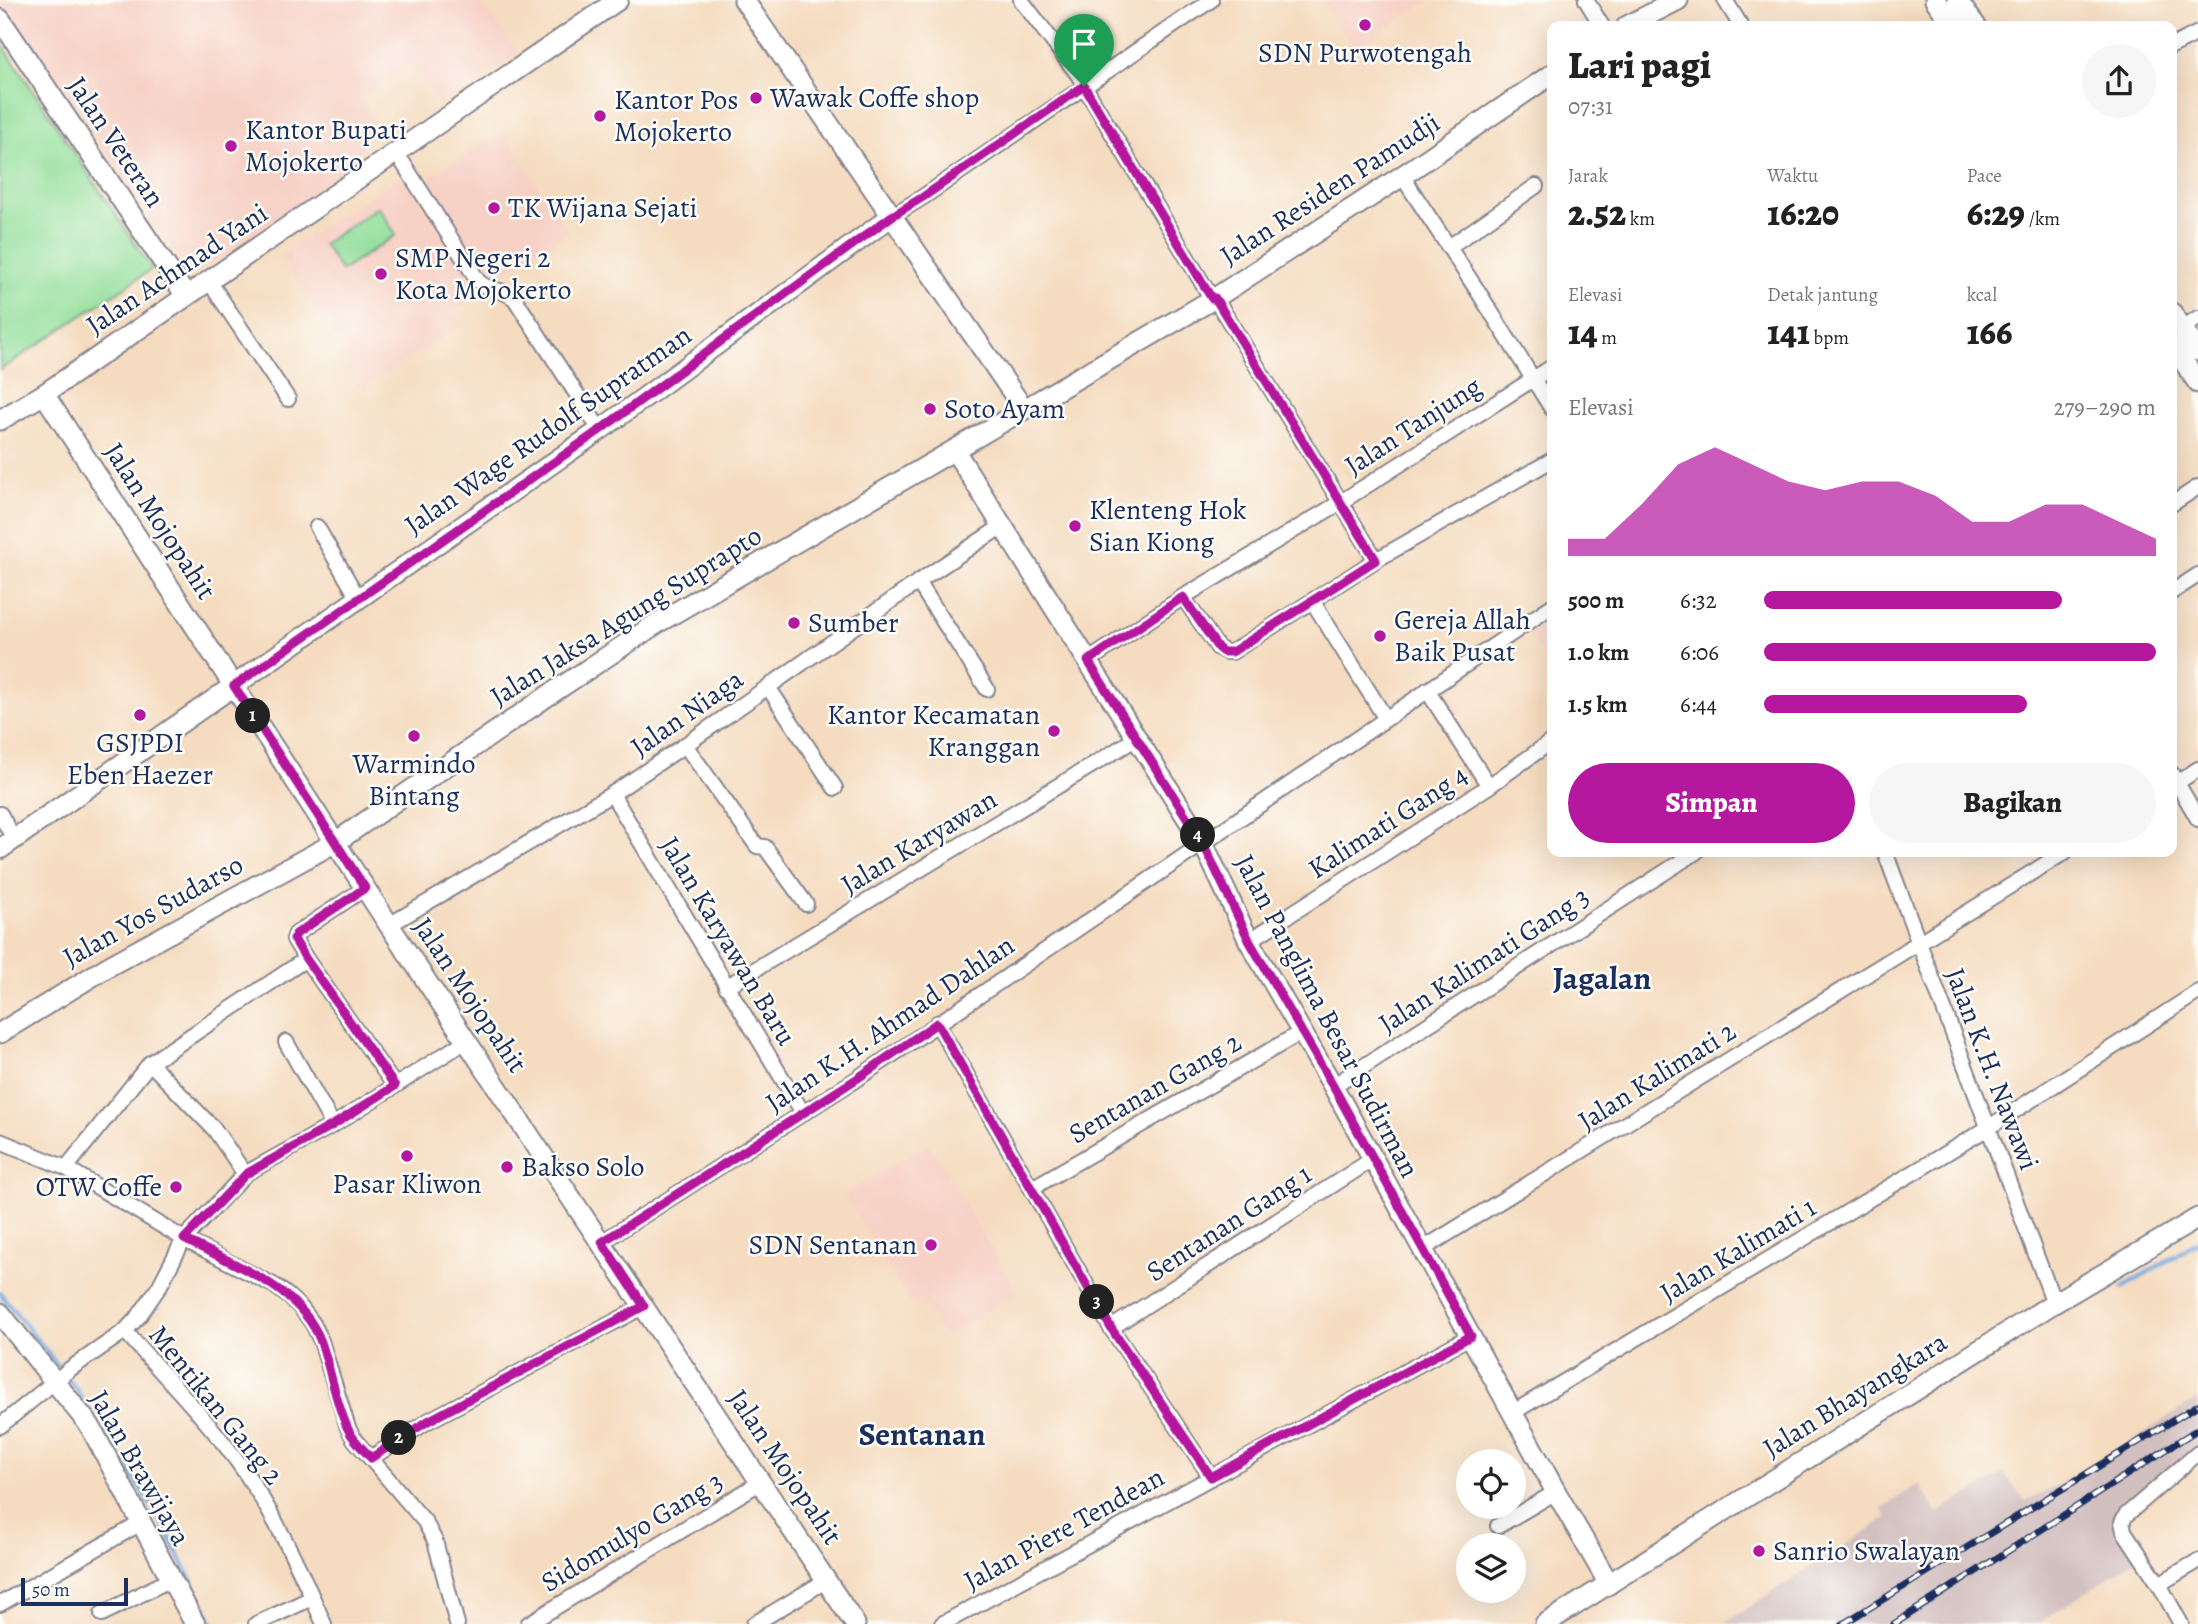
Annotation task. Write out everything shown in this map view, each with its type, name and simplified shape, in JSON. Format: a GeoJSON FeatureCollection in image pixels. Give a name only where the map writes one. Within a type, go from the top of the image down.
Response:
{"type":"FeatureCollection","features":[{"type":"Feature","properties":{"kind":"street","name":"Jalan Achmad Yani"},"geometry":{"type":"LineString","coordinates":[[0,420],[44,394],[618,0]]}},
{"type":"Feature","properties":{"kind":"street"},"geometry":{"type":"LineString","coordinates":[[744,0],[1023,408]]}},
{"type":"Feature","properties":{"kind":"street"},"geometry":{"type":"LineString","coordinates":[[1021,0],[1085,86],[1376,560]]}},
{"type":"Feature","properties":{"kind":"street"},"geometry":{"type":"LineString","coordinates":[[892,216],[1211,0]]}},
{"type":"Feature","properties":{"kind":"street"},"geometry":{"type":"LineString","coordinates":[[1586,0],[1599,21]]}},
{"type":"Feature","properties":{"kind":"street"},"geometry":{"type":"LineString","coordinates":[[1637,21],[1678,0]]}},
{"type":"Feature","properties":{"kind":"street"},"geometry":{"type":"LineString","coordinates":[[1725,0],[1738,21]]}},
{"type":"Feature","properties":{"kind":"street"},"geometry":{"type":"LineString","coordinates":[[1935,0],[1950,21]]}},
{"type":"Feature","properties":{"kind":"street"},"geometry":{"type":"LineString","coordinates":[[1957,0],[1972,21]]}},
{"type":"Feature","properties":{"kind":"street","name":"Jalan Veteran"},"geometry":{"type":"LineString","coordinates":[[0,19],[186,296]]}},
{"type":"Feature","properties":{"kind":"street"},"geometry":{"type":"LineString","coordinates":[[2177,44],[2198,33]]}},
{"type":"Feature","properties":{"kind":"street","name":"Jalan Residen Pamudji"},"geometry":{"type":"LineString","coordinates":[[955,451],[1023,408],[1214,298],[1402,176],[1547,77]]}},
{"type":"Feature","properties":{"kind":"street"},"geometry":{"type":"LineString","coordinates":[[396,152],[478,281],[482,286],[501,290],[515,299],[600,430]]}},
{"type":"Feature","properties":{"kind":"street"},"geometry":{"type":"LineString","coordinates":[[1402,176],[1547,401]]}},
{"type":"Feature","properties":{"kind":"street"},"geometry":{"type":"LineString","coordinates":[[1449,247],[1536,186]]}},
{"type":"Feature","properties":{"kind":"street","name":"Jalan Wage Rudolf Supratman"},"geometry":{"type":"LineString","coordinates":[[7,844],[600,430],[892,216]]}},
{"type":"Feature","properties":{"kind":"street"},"geometry":{"type":"LineString","coordinates":[[209,281],[288,399]]}},
{"type":"Feature","properties":{"kind":"street"},"geometry":{"type":"LineString","coordinates":[[2185,337],[2198,383]]}},
{"type":"Feature","properties":{"kind":"street","name":"Jalan Tanjung"},"geometry":{"type":"LineString","coordinates":[[1088,661],[1183,597],[1341,502],[1547,370]]}},
{"type":"Feature","properties":{"kind":"street","name":"Jalan Mojopahit"},"geometry":{"type":"LineString","coordinates":[[44,394],[389,925],[855,1624]]}},
{"type":"Feature","properties":{"kind":"street","name":"Jalan Panglima Besar Sudirman"},"geometry":{"type":"LineString","coordinates":[[955,451],[1203,843],[1250,942],[1333,1086],[1609,1584]]}},
{"type":"Feature","properties":{"kind":"street","name":"Jalan Jaksa Agung Suprapto"},"geometry":{"type":"LineString","coordinates":[[336,842],[659,622],[955,451]]}},
{"type":"Feature","properties":{"kind":"street"},"geometry":{"type":"LineString","coordinates":[[1183,597],[1218,648],[1232,652],[1376,560],[1547,463]]}},
{"type":"Feature","properties":{"kind":"street"},"geometry":{"type":"LineString","coordinates":[[2177,500],[2198,487]]}},
{"type":"Feature","properties":{"kind":"street","name":"Jalan Niaga"},"geometry":{"type":"LineString","coordinates":[[389,925],[612,794],[1002,526]]}},
{"type":"Feature","properties":{"kind":"street"},"geometry":{"type":"LineString","coordinates":[[317,527],[358,598]]}},
{"type":"Feature","properties":{"kind":"street"},"geometry":{"type":"LineString","coordinates":[[2177,589],[2198,575]]}},
{"type":"Feature","properties":{"kind":"street"},"geometry":{"type":"LineString","coordinates":[[918,582],[986,689]]}},
{"type":"Feature","properties":{"kind":"street"},"geometry":{"type":"LineString","coordinates":[[1313,602],[1386,719]]}},
{"type":"Feature","properties":{"kind":"street","name":"Jalan K.H. Ahmad Dahlan"},"geometry":{"type":"LineString","coordinates":[[602,1242],[803,1113],[1547,609]]}},
{"type":"Feature","properties":{"kind":"street"},"geometry":{"type":"LineString","coordinates":[[768,687],[835,789]]}},
{"type":"Feature","properties":{"kind":"street"},"geometry":{"type":"LineString","coordinates":[[1427,690],[1489,786]]}},
{"type":"Feature","properties":{"kind":"street","name":"Jalan Karyawan"},"geometry":{"type":"LineString","coordinates":[[726,987],[1137,738]]}},
{"type":"Feature","properties":{"kind":"street"},"geometry":{"type":"LineString","coordinates":[[685,745],[757,846],[765,847],[806,904]]}},
{"type":"Feature","properties":{"kind":"street","name":"Kalimati Gang 4"},"geometry":{"type":"LineString","coordinates":[[1250,942],[1489,786],[1547,745]]}},
{"type":"Feature","properties":{"kind":"street"},"geometry":{"type":"LineString","coordinates":[[2177,778],[2198,769]]}},
{"type":"Feature","properties":{"kind":"street"},"geometry":{"type":"LineString","coordinates":[[2177,786],[2198,819]]}},
{"type":"Feature","properties":{"kind":"street","name":"Jalan Karyawan Baru"},"geometry":{"type":"LineString","coordinates":[[612,794],[803,1113]]}},
{"type":"Feature","properties":{"kind":"street"},"geometry":{"type":"LineString","coordinates":[[0,814],[7,844]]}},
{"type":"Feature","properties":{"kind":"street","name":"Jalan Yos Sudarso"},"geometry":{"type":"LineString","coordinates":[[0,1032],[142,947],[336,842]]}},
{"type":"Feature","properties":{"kind":"street","name":"Jalan Kalimati Gang 3"},"geometry":{"type":"LineString","coordinates":[[1333,1086],[1688,857]]}},
{"type":"Feature","properties":{"kind":"street","name":"Jalan K.H. Nawawi"},"geometry":{"type":"LineString","coordinates":[[1887,857],[2054,1303]]}},
{"type":"Feature","properties":{"kind":"street","name":"Jalan Kalimati 2"},"geometry":{"type":"LineString","coordinates":[[1423,1250],[2057,857]]}},
{"type":"Feature","properties":{"kind":"street"},"geometry":{"type":"LineString","coordinates":[[365,888],[296,934],[295,942],[395,1086]]}},
{"type":"Feature","properties":{"kind":"street"},"geometry":{"type":"LineString","coordinates":[[66,1168],[150,1063],[306,959]]}},
{"type":"Feature","properties":{"kind":"street","name":"Jalan Kalimati 1"},"geometry":{"type":"LineString","coordinates":[[1513,1413],[1988,1128],[2198,992]]}},
{"type":"Feature","properties":{"kind":"street"},"geometry":{"type":"LineString","coordinates":[[937,1023],[1111,1328],[1211,1477]]}},
{"type":"Feature","properties":{"kind":"street","name":"Sentanan Gang 2"},"geometry":{"type":"LineString","coordinates":[[1032,1188],[1302,1032]]}},
{"type":"Feature","properties":{"kind":"street"},"geometry":{"type":"LineString","coordinates":[[0,1426],[62,1375],[125,1331],[139,1317],[159,1287],[184,1239],[246,1174],[333,1125],[466,1041]]}},
{"type":"Feature","properties":{"kind":"street"},"geometry":{"type":"LineString","coordinates":[[286,1042],[333,1125]]}},
{"type":"Feature","properties":{"kind":"street"},"geometry":{"type":"LineString","coordinates":[[150,1063],[215,1130],[246,1174]]}},
{"type":"Feature","properties":{"kind":"street"},"geometry":{"type":"LineString","coordinates":[[0,1141],[66,1168],[184,1239],[275,1286],[301,1308],[321,1340],[348,1428],[425,1522],[435,1541],[457,1624]]}},
{"type":"Feature","properties":{"kind":"street","name":"Sentanan Gang 1"},"geometry":{"type":"LineString","coordinates":[[1111,1328],[1373,1159]]}},
{"type":"Feature","properties":{"kind":"street","name":"Jalan Bhayangkara"},"geometry":{"type":"LineString","coordinates":[[1545,1624],[2054,1303],[2198,1218]]}},
{"type":"Feature","properties":{"kind":"street"},"geometry":{"type":"LineString","coordinates":[[371,1458],[428,1421],[644,1306]]}},
{"type":"Feature","properties":{"kind":"street","name":"Jalan Brawijaya"},"geometry":{"type":"LineString","coordinates":[[4,1325],[62,1375],[195,1624]]}},
{"type":"Feature","properties":{"kind":"street","name":"Mentikan Gang 2"},"geometry":{"type":"LineString","coordinates":[[125,1331],[220,1440],[255,1487],[283,1536],[324,1624]]}},
{"type":"Feature","properties":{"kind":"street","name":"Jalan Piere Tendean"},"geometry":{"type":"LineString","coordinates":[[942,1624],[1471,1336]]}},
{"type":"Feature","properties":{"kind":"street"},"geometry":{"type":"LineString","coordinates":[[2181,1624],[2159,1584],[2124,1531],[2122,1522],[2126,1515],[2198,1453]]}},
{"type":"Feature","properties":{"kind":"street","name":"Sidomulyo Gang 3"},"geometry":{"type":"LineString","coordinates":[[528,1624],[761,1482]]}},
{"type":"Feature","properties":{"kind":"street"},"geometry":{"type":"LineString","coordinates":[[1498,1526],[1556,1492]]}},
{"type":"Feature","properties":{"kind":"street"},"geometry":{"type":"LineString","coordinates":[[0,1604],[141,1523]]}},
{"type":"Feature","properties":{"kind":"street"},"geometry":{"type":"LineString","coordinates":[[2159,1584],[2198,1560]]}},
{"type":"Feature","properties":{"kind":"street"},"geometry":{"type":"LineString","coordinates":[[102,1614],[171,1579]]}},
{"type":"Feature","properties":{"kind":"street"},"geometry":{"type":"LineString","coordinates":[[754,1624],[827,1580]]}},
{"type":"Feature","properties":{"kind":"street"},"geometry":{"type":"LineString","coordinates":[[256,1624],[312,1598]]}},
{"type":"Feature","properties":{"kind":"shaded area","name":"Kantor Bupati Mojokerto"},"geometry":{"type":"Polygon","coordinates":[[[0,0],[480,0],[519,54],[440,105],[413,64],[361,100],[377,126],[333,186],[192,276],[0,0]]]}},
{"type":"Feature","properties":{"kind":"shaded area","name":"SDN Purwotengah"},"geometry":{"type":"Polygon","coordinates":[[[1322,0],[1429,0],[1355,50],[1322,0]]]}},
{"type":"Feature","properties":{"kind":"shaded area","name":"TK Wijana Sejati"},"geometry":{"type":"Polygon","coordinates":[[[503,131],[568,232],[485,286],[420,184],[503,131]]]}},
{"type":"Feature","properties":{"kind":"shaded area","name":"SMP Negeri 2 Kota Mojokerto"},"geometry":{"type":"Polygon","coordinates":[[[404,175],[482,294],[453,312],[461,325],[362,389],[347,367],[351,363],[280,255],[404,175]]]}},
{"type":"Feature","properties":{"kind":"shaded area"},"geometry":{"type":"Polygon","coordinates":[[[1547,622],[1547,661],[1529,634],[1547,622]]]}},
{"type":"Feature","properties":{"kind":"shaded area","name":"SDN Sentanan"},"geometry":{"type":"Polygon","coordinates":[[[929,1143],[1017,1294],[945,1337],[920,1299],[911,1304],[844,1195],[929,1143]]]}},
{"type":"Feature","properties":{"kind":"shaded area"},"geometry":{"type":"Polygon","coordinates":[[[2198,1398],[2198,1450],[2124,1513],[2115,1525],[2137,1559],[2037,1624],[1723,1624],[1887,1518],[1882,1508],[1919,1484],[1937,1513],[2004,1473],[2025,1501],[2077,1476],[2198,1398]]]}},
{"type":"Feature","properties":{"kind":"green space"},"geometry":{"type":"Polygon","coordinates":[[[0,41],[152,269],[0,370],[0,41]]]}},
{"type":"Feature","properties":{"kind":"green space"},"geometry":{"type":"Polygon","coordinates":[[[378,207],[396,235],[341,271],[323,244],[378,207]]]}},
{"type":"Feature","properties":{"kind":"waterway"},"geometry":{"type":"LineString","coordinates":[[2123,1287],[2198,1242]]}},
{"type":"Feature","properties":{"kind":"waterway"},"geometry":{"type":"LineString","coordinates":[[0,1293],[76,1389],[92,1414]]}},
{"type":"Feature","properties":{"kind":"waterway"},"geometry":{"type":"LineString","coordinates":[[103,1430],[163,1524],[213,1624]]}},
{"type":"Feature","properties":{"kind":"railway"},"geometry":{"type":"LineString","coordinates":[[1843,1624],[2198,1405]]}},
{"type":"Feature","properties":{"kind":"railway"},"geometry":{"type":"LineString","coordinates":[[1894,1624],[2198,1429]]}},
{"type":"Feature","properties":{"kind":"place","name":"SDN Purwotengah"},"geometry":{"type":"Point","coordinates":[1365,25]}},
{"type":"Feature","properties":{"kind":"place","name":"Wawak Coffe shop"},"geometry":{"type":"Point","coordinates":[756,98]}},
{"type":"Feature","properties":{"kind":"place","name":"Kantor Pos Mojokerto"},"geometry":{"type":"Point","coordinates":[600,116]}},
{"type":"Feature","properties":{"kind":"place","name":"Kantor Bupati Mojokerto"},"geometry":{"type":"Point","coordinates":[231,146]}},
{"type":"Feature","properties":{"kind":"place","name":"TK Wijana Sejati"},"geometry":{"type":"Point","coordinates":[494,208]}},
{"type":"Feature","properties":{"kind":"place","name":"SMP Negeri 2 Kota Mojokerto"},"geometry":{"type":"Point","coordinates":[381,274]}},
{"type":"Feature","properties":{"kind":"place","name":"Soto Ayam"},"geometry":{"type":"Point","coordinates":[930,409]}},
{"type":"Feature","properties":{"kind":"place","name":"Klenteng Hok Sian Kiong"},"geometry":{"type":"Point","coordinates":[1075,526]}},
{"type":"Feature","properties":{"kind":"place","name":"Sumber"},"geometry":{"type":"Point","coordinates":[794,623]}},
{"type":"Feature","properties":{"kind":"place","name":"Gereja Allah Baik Pusat"},"geometry":{"type":"Point","coordinates":[1380,636]}},
{"type":"Feature","properties":{"kind":"place","name":"GSJPDI Eben Haezer"},"geometry":{"type":"Point","coordinates":[140,715]}},
{"type":"Feature","properties":{"kind":"place","name":"Kantor Kecamatan Kranggan"},"geometry":{"type":"Point","coordinates":[1054,731]}},
{"type":"Feature","properties":{"kind":"place","name":"Warmindo Bintang"},"geometry":{"type":"Point","coordinates":[414,736]}},
{"type":"Feature","properties":{"kind":"place","name":"Pasar Kliwon"},"geometry":{"type":"Point","coordinates":[407,1156]}},
{"type":"Feature","properties":{"kind":"place","name":"Bakso Solo"},"geometry":{"type":"Point","coordinates":[507,1167]}},
{"type":"Feature","properties":{"kind":"place","name":"OTW Coffe"},"geometry":{"type":"Point","coordinates":[176,1187]}},
{"type":"Feature","properties":{"kind":"place","name":"SDN Sentanan"},"geometry":{"type":"Point","coordinates":[931,1245]}},
{"type":"Feature","properties":{"kind":"place","name":"Sanrio Swalayan"},"geometry":{"type":"Point","coordinates":[1759,1551]}},
{"type":"Feature","properties":{"kind":"district","name":"Jagalan"},"geometry":{"type":"Point","coordinates":[1602,978]}},
{"type":"Feature","properties":{"kind":"district","name":"Sentanan"},"geometry":{"type":"Point","coordinates":[922,1434]}},
{"type":"Feature","properties":{"kind":"route"},"geometry":{"type":"LineString","coordinates":[[1084,86],[1212,299],[1215,298],[1376,560],[1232,652],[1223,652],[1218,648],[1183,597],[1088,661],[1203,843],[1250,942],[1471,1336],[1211,1477],[1111,1328],[937,1023],[858,1078],[602,1242],[644,1306],[428,1421],[371,1458],[348,1428],[321,1340],[301,1308],[275,1286],[184,1239],[246,1174],[395,1086],[294,939],[296,934],[365,888],[234,686],[600,430],[892,216],[1084,86]]}}]}
